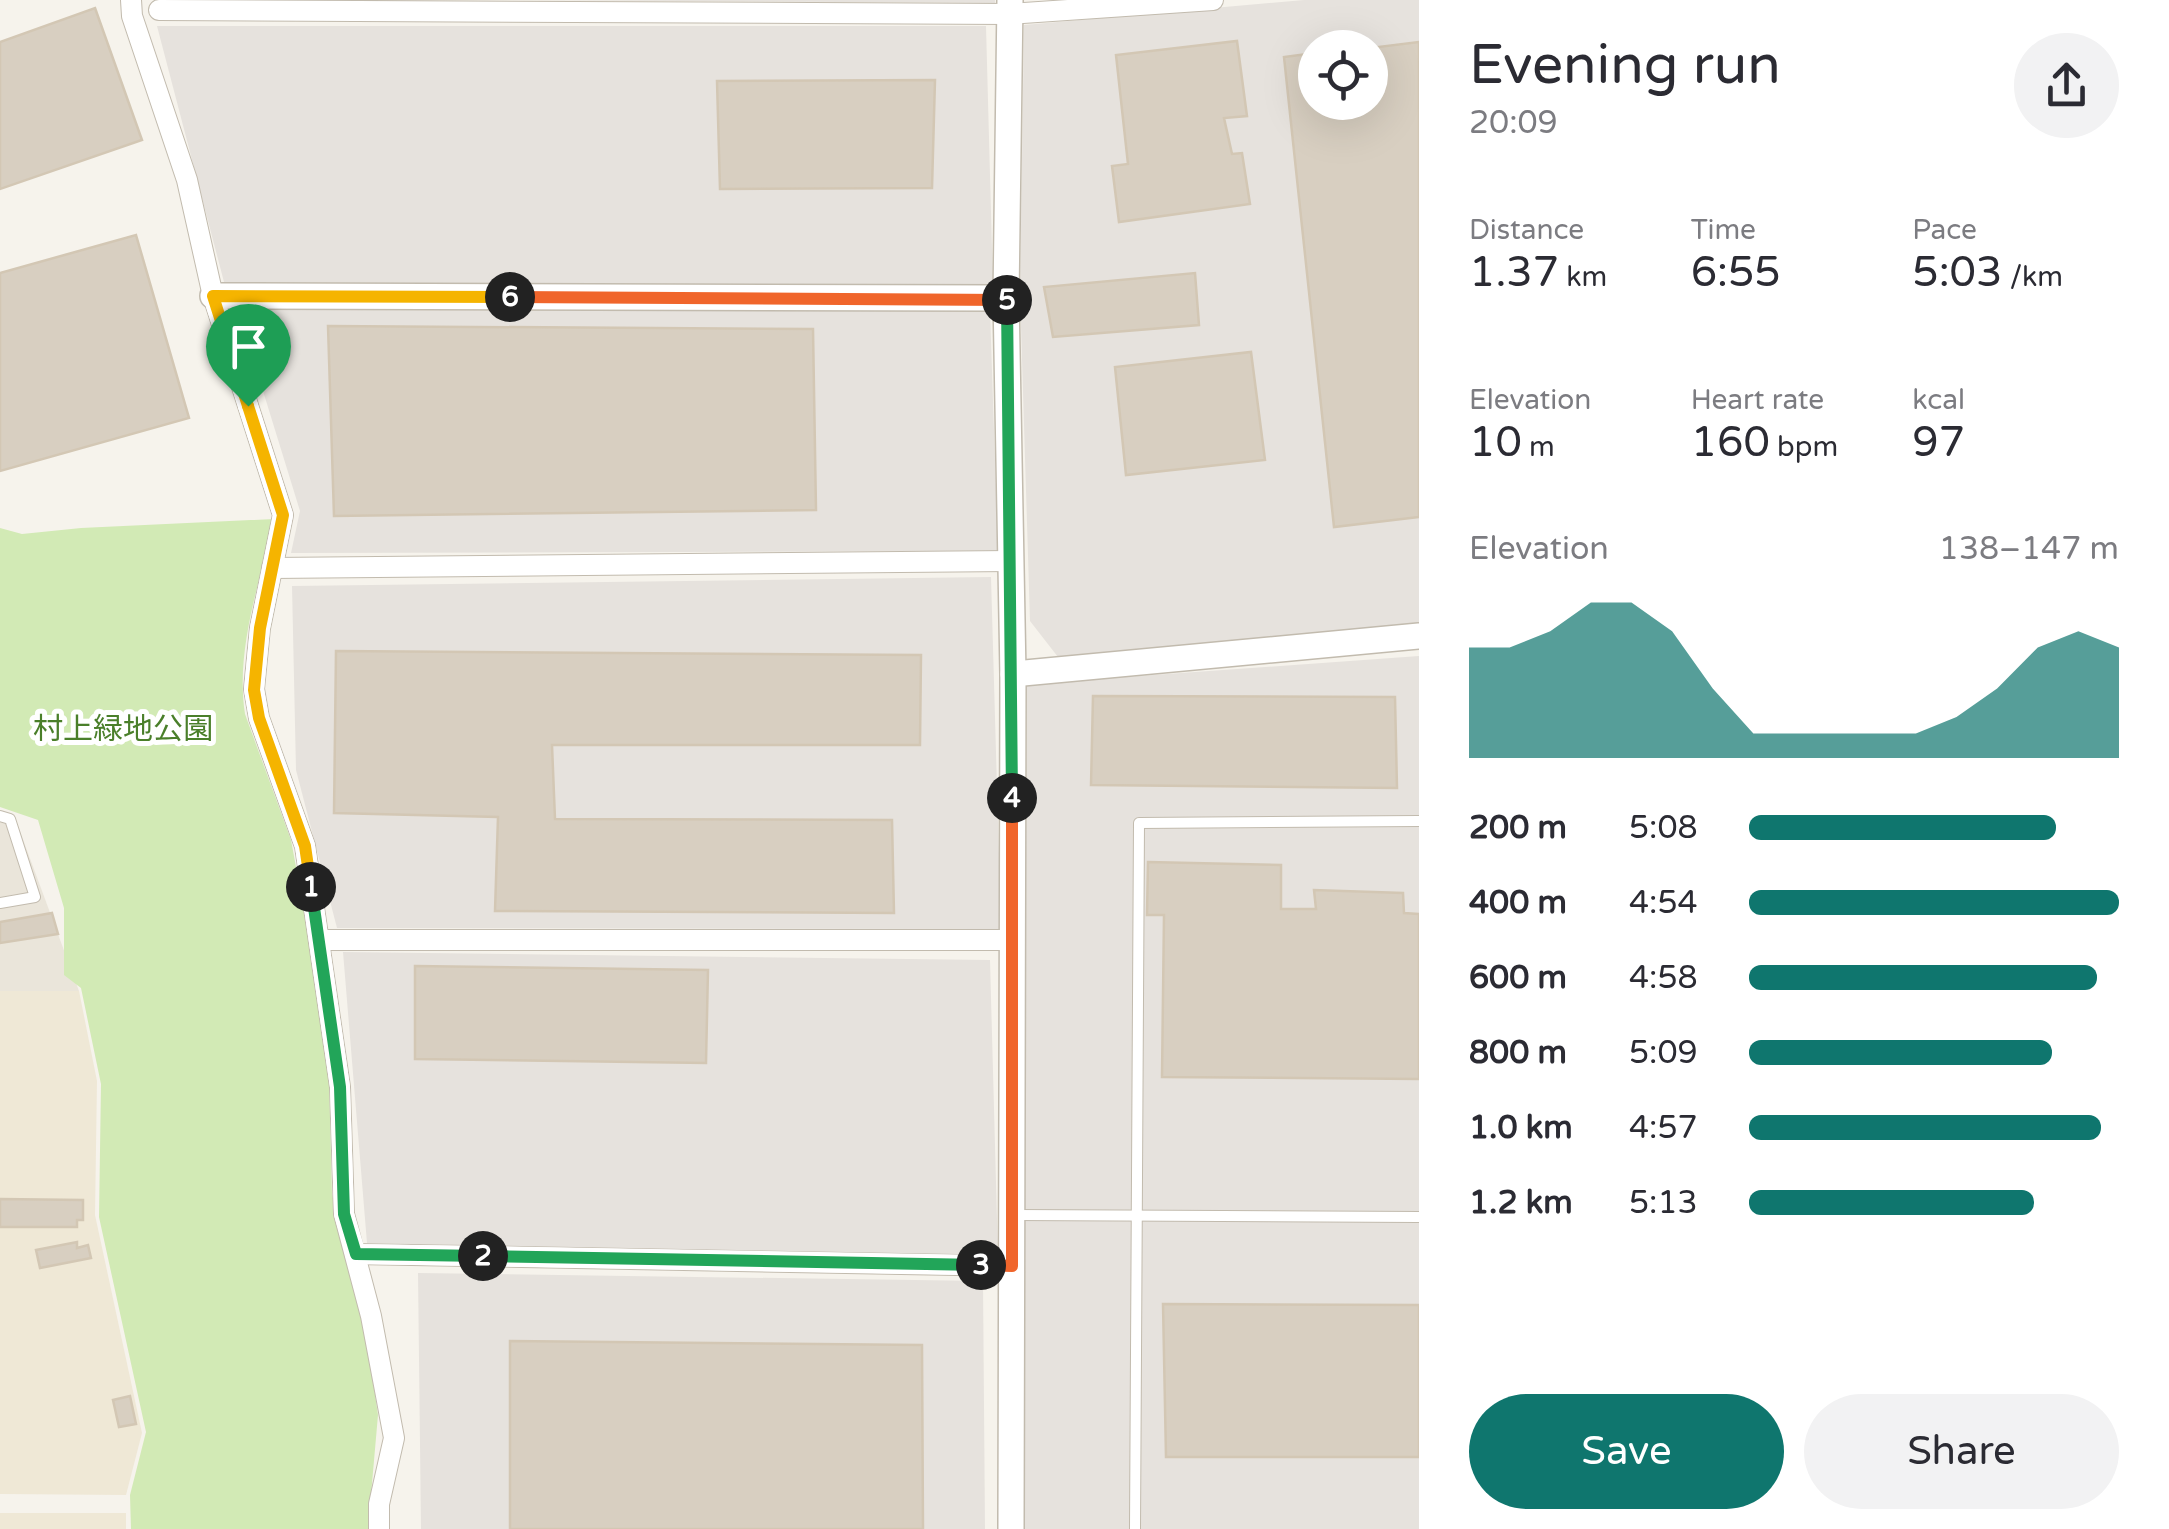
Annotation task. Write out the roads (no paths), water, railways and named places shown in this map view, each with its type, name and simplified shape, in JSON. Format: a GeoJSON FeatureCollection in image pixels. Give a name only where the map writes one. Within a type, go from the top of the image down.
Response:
{"type":"FeatureCollection","features":[{"type":"Feature","properties":{"kind":"street"},"geometry":{"type":"LineString","coordinates":[[131,0],[132,16],[187,180],[213,296],[283,515],[260,628],[254,690],[259,718],[305,846],[340,1087],[344,1214],[372,1316],[394,1438],[379,1504],[379,1529]]}},
{"type":"Feature","properties":{"kind":"street"},"geometry":{"type":"LineString","coordinates":[[159,10],[1010,7],[1213,0]]}},
{"type":"Feature","properties":{"kind":"street"},"geometry":{"type":"LineString","coordinates":[[1010,7],[1006,298],[1012,674],[1011,1529]]}},
{"type":"Feature","properties":{"kind":"street"},"geometry":{"type":"LineString","coordinates":[[213,296],[1006,298]]}},
{"type":"Feature","properties":{"kind":"street"},"geometry":{"type":"LineString","coordinates":[[272,568],[1011,561]]}},
{"type":"Feature","properties":{"kind":"street"},"geometry":{"type":"LineString","coordinates":[[1012,674],[1419,636]]}},
{"type":"Feature","properties":{"kind":"street"},"geometry":{"type":"LineString","coordinates":[[319,940],[1012,940]]}},
{"type":"Feature","properties":{"kind":"street"},"geometry":{"type":"LineString","coordinates":[[356,1254],[1012,1266]]}},
{"type":"Feature","properties":{"kind":"lane"},"geometry":{"type":"LineString","coordinates":[[0,816],[10,819],[34,897],[0,904]]}},
{"type":"Feature","properties":{"kind":"lane"},"geometry":{"type":"LineString","coordinates":[[1134,1529],[1139,823],[1419,821]]}},
{"type":"Feature","properties":{"kind":"lane"},"geometry":{"type":"LineString","coordinates":[[1012,1215],[1419,1217]]}},
{"type":"Feature","properties":{"kind":"park label","name":"村上緑地公園"},"geometry":{"type":"Point","coordinates":[123,729]}}]}
